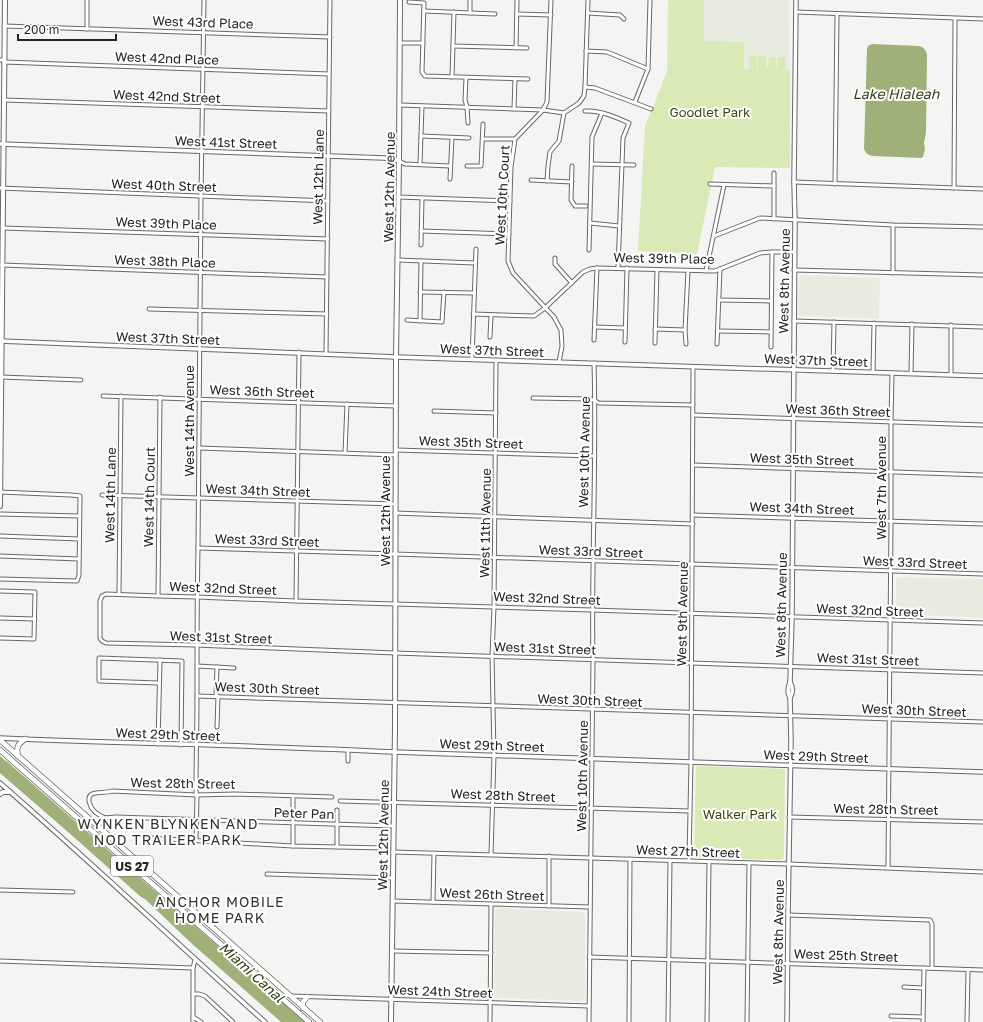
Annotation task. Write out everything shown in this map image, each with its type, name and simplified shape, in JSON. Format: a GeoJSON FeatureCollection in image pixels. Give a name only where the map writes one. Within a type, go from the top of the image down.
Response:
{"type":"FeatureCollection","features":[{"type":"Feature","properties":{"kind":"highway","name":"US 27"},"geometry":{"type":"LineString","coordinates":[[0,739],[320,1022]]}},
{"type":"Feature","properties":{"kind":"highway"},"geometry":{"type":"LineString","coordinates":[[18,756],[18,746],[20,742],[25,739]]}},
{"type":"Feature","properties":{"kind":"highway","name":"US 27"},"geometry":{"type":"LineString","coordinates":[[0,750],[309,1022]]}},
{"type":"Feature","properties":{"kind":"highway"},"geometry":{"type":"LineString","coordinates":[[274,991],[290,996]]}},
{"type":"Feature","properties":{"kind":"highway"},"geometry":{"type":"LineString","coordinates":[[303,1008],[303,1002],[306,997]]}},
{"type":"Feature","properties":{"kind":"main road"},"geometry":{"type":"LineString","coordinates":[[0,506],[2,144],[5,0]]}},
{"type":"Feature","properties":{"kind":"main road","name":"West 12th Avenue"},"geometry":{"type":"LineString","coordinates":[[391,1022],[400,0]]}},
{"type":"Feature","properties":{"kind":"main road"},"geometry":{"type":"LineString","coordinates":[[0,794],[3,792],[10,792]]}},
{"type":"Feature","properties":{"kind":"street"},"geometry":{"type":"LineString","coordinates":[[87,0],[87,29]]}},
{"type":"Feature","properties":{"kind":"street","name":"West 14th Avenue"},"geometry":{"type":"LineString","coordinates":[[196,841],[196,645],[204,0]]}},
{"type":"Feature","properties":{"kind":"street","name":"West 12th Lane"},"geometry":{"type":"LineString","coordinates":[[326,354],[330,0]]}},
{"type":"Feature","properties":{"kind":"street"},"geometry":{"type":"LineString","coordinates":[[470,0],[470,13]]}},
{"type":"Feature","properties":{"kind":"street"},"geometry":{"type":"LineString","coordinates":[[516,48],[517,0]]}},
{"type":"Feature","properties":{"kind":"street"},"geometry":{"type":"LineString","coordinates":[[543,110],[547,102],[551,0]]}},
{"type":"Feature","properties":{"kind":"street"},"geometry":{"type":"LineString","coordinates":[[400,105],[543,110],[564,113],[579,103],[584,96],[588,0]]}},
{"type":"Feature","properties":{"kind":"street"},"geometry":{"type":"LineString","coordinates":[[635,102],[648,69],[650,0]]}},
{"type":"Feature","properties":{"kind":"street","name":"West 8th Avenue"},"geometry":{"type":"LineString","coordinates":[[787,1022],[790,698],[792,694],[792,685],[790,682],[792,617],[796,0]]}},
{"type":"Feature","properties":{"kind":"street"},"geometry":{"type":"LineString","coordinates":[[409,2],[424,2],[422,72],[425,76],[528,79]]}},
{"type":"Feature","properties":{"kind":"street"},"geometry":{"type":"LineString","coordinates":[[424,11],[495,14]]}},
{"type":"Feature","properties":{"kind":"street"},"geometry":{"type":"LineString","coordinates":[[452,77],[454,12]]}},
{"type":"Feature","properties":{"kind":"street"},"geometry":{"type":"LineString","coordinates":[[796,12],[837,15],[983,19]]}},
{"type":"Feature","properties":{"kind":"street"},"geometry":{"type":"LineString","coordinates":[[517,14],[551,15]]}},
{"type":"Feature","properties":{"kind":"street"},"geometry":{"type":"LineString","coordinates":[[588,14],[620,15],[624,18]]}},
{"type":"Feature","properties":{"kind":"street"},"geometry":{"type":"LineString","coordinates":[[835,184],[837,15]]}},
{"type":"Feature","properties":{"kind":"street"},"geometry":{"type":"LineString","coordinates":[[954,188],[955,19]]}},
{"type":"Feature","properties":{"kind":"street","name":"West 43rd Place"},"geometry":{"type":"LineString","coordinates":[[4,26],[330,37]]}},
{"type":"Feature","properties":{"kind":"street"},"geometry":{"type":"LineString","coordinates":[[400,43],[423,43]]}},
{"type":"Feature","properties":{"kind":"street"},"geometry":{"type":"LineString","coordinates":[[453,46],[527,48]]}},
{"type":"Feature","properties":{"kind":"street"},"geometry":{"type":"LineString","coordinates":[[586,51],[607,52],[648,69]]}},
{"type":"Feature","properties":{"kind":"street","name":"West 42nd Place"},"geometry":{"type":"LineString","coordinates":[[3,61],[329,74]]}},
{"type":"Feature","properties":{"kind":"street"},"geometry":{"type":"LineString","coordinates":[[466,78],[465,100],[468,123]]}},
{"type":"Feature","properties":{"kind":"street"},"geometry":{"type":"LineString","coordinates":[[514,109],[515,79]]}},
{"type":"Feature","properties":{"kind":"street"},"geometry":{"type":"LineString","coordinates":[[585,87],[595,88],[650,109]]}},
{"type":"Feature","properties":{"kind":"street","name":"West 42nd Street"},"geometry":{"type":"LineString","coordinates":[[3,99],[329,111]]}},
{"type":"Feature","properties":{"kind":"street"},"geometry":{"type":"LineString","coordinates":[[420,164],[422,106]]}},
{"type":"Feature","properties":{"kind":"street","name":"West 10th Court"},"geometry":{"type":"LineString","coordinates":[[543,110],[515,139],[511,167],[508,261],[513,273],[554,317],[560,330],[562,346],[559,362]]}},
{"type":"Feature","properties":{"kind":"street"},"geometry":{"type":"LineString","coordinates":[[585,111],[593,110],[629,123],[623,138],[618,268]]}},
{"type":"Feature","properties":{"kind":"street"},"geometry":{"type":"LineString","coordinates":[[547,181],[550,152],[559,141],[564,113]]}},
{"type":"Feature","properties":{"kind":"street"},"geometry":{"type":"LineString","coordinates":[[589,250],[592,137],[602,113]]}},
{"type":"Feature","properties":{"kind":"street"},"geometry":{"type":"LineString","coordinates":[[467,166],[481,166],[483,124]]}},
{"type":"Feature","properties":{"kind":"street"},"geometry":{"type":"LineString","coordinates":[[421,136],[470,138]]}},
{"type":"Feature","properties":{"kind":"street"},"geometry":{"type":"LineString","coordinates":[[450,179],[452,138]]}},
{"type":"Feature","properties":{"kind":"street"},"geometry":{"type":"LineString","coordinates":[[483,139],[515,139]]}},
{"type":"Feature","properties":{"kind":"street","name":"West 41st Street"},"geometry":{"type":"LineString","coordinates":[[2,144],[384,158],[399,161],[405,164],[450,166]]}},
{"type":"Feature","properties":{"kind":"street"},"geometry":{"type":"LineString","coordinates":[[592,164],[634,165]]}},
{"type":"Feature","properties":{"kind":"street"},"geometry":{"type":"LineString","coordinates":[[572,166],[571,200],[575,206],[586,206]]}},
{"type":"Feature","properties":{"kind":"street"},"geometry":{"type":"LineString","coordinates":[[774,173],[774,219]]}},
{"type":"Feature","properties":{"kind":"street"},"geometry":{"type":"LineString","coordinates":[[531,180],[572,182]]}},
{"type":"Feature","properties":{"kind":"street"},"geometry":{"type":"LineString","coordinates":[[794,182],[983,189]]}},
{"type":"Feature","properties":{"kind":"street"},"geometry":{"type":"LineString","coordinates":[[710,184],[774,186]]}},
{"type":"Feature","properties":{"kind":"street"},"geometry":{"type":"LineString","coordinates":[[706,271],[724,185]]}},
{"type":"Feature","properties":{"kind":"street","name":"West 40th Street"},"geometry":{"type":"LineString","coordinates":[[2,188],[328,201]]}},
{"type":"Feature","properties":{"kind":"street"},"geometry":{"type":"LineString","coordinates":[[398,197],[510,201]]}},
{"type":"Feature","properties":{"kind":"street"},"geometry":{"type":"LineString","coordinates":[[421,245],[422,198]]}},
{"type":"Feature","properties":{"kind":"street"},"geometry":{"type":"LineString","coordinates":[[714,236],[760,218],[983,227]]}},
{"type":"Feature","properties":{"kind":"street"},"geometry":{"type":"LineString","coordinates":[[590,223],[619,226]]}},
{"type":"Feature","properties":{"kind":"street"},"geometry":{"type":"LineString","coordinates":[[893,224],[893,273]]}},
{"type":"Feature","properties":{"kind":"street","name":"West 39th Place"},"geometry":{"type":"LineString","coordinates":[[2,226],[328,239]]}},
{"type":"Feature","properties":{"kind":"street"},"geometry":{"type":"LineString","coordinates":[[421,231],[509,234]]}},
{"type":"Feature","properties":{"kind":"street"},"geometry":{"type":"LineString","coordinates":[[472,359],[476,249]]}},
{"type":"Feature","properties":{"kind":"street"},"geometry":{"type":"LineString","coordinates":[[771,347],[772,252]]}},
{"type":"Feature","properties":{"kind":"street","name":"West 39th Place"},"geometry":{"type":"LineString","coordinates":[[474,314],[534,316],[545,308],[583,272],[590,269],[627,268],[715,271],[760,253],[794,252]]}},
{"type":"Feature","properties":{"kind":"street"},"geometry":{"type":"LineString","coordinates":[[555,258],[555,264],[572,283]]}},
{"type":"Feature","properties":{"kind":"street"},"geometry":{"type":"LineString","coordinates":[[398,260],[475,263]]}},
{"type":"Feature","properties":{"kind":"street"},"geometry":{"type":"LineString","coordinates":[[420,321],[421,261]]}},
{"type":"Feature","properties":{"kind":"street","name":"West 38th Place"},"geometry":{"type":"LineString","coordinates":[[2,263],[327,276]]}},
{"type":"Feature","properties":{"kind":"street"},"geometry":{"type":"LineString","coordinates":[[594,340],[597,268]]}},
{"type":"Feature","properties":{"kind":"street"},"geometry":{"type":"LineString","coordinates":[[625,342],[627,268]]}},
{"type":"Feature","properties":{"kind":"street"},"geometry":{"type":"LineString","coordinates":[[717,344],[720,269]]}},
{"type":"Feature","properties":{"kind":"street"},"geometry":{"type":"LineString","coordinates":[[655,343],[657,270]]}},
{"type":"Feature","properties":{"kind":"street"},"geometry":{"type":"LineString","coordinates":[[794,270],[983,275]]}},
{"type":"Feature","properties":{"kind":"street"},"geometry":{"type":"LineString","coordinates":[[686,344],[685,330],[688,271]]}},
{"type":"Feature","properties":{"kind":"street"},"geometry":{"type":"LineString","coordinates":[[420,292],[474,293]]}},
{"type":"Feature","properties":{"kind":"street"},"geometry":{"type":"LineString","coordinates":[[407,320],[442,322],[444,292]]}},
{"type":"Feature","properties":{"kind":"street"},"geometry":{"type":"LineString","coordinates":[[719,300],[771,300]]}},
{"type":"Feature","properties":{"kind":"street"},"geometry":{"type":"LineString","coordinates":[[149,309],[327,314]]}},
{"type":"Feature","properties":{"kind":"street"},"geometry":{"type":"LineString","coordinates":[[490,338],[491,315]]}},
{"type":"Feature","properties":{"kind":"street"},"geometry":{"type":"LineString","coordinates":[[794,321],[983,327]]}},
{"type":"Feature","properties":{"kind":"street"},"geometry":{"type":"LineString","coordinates":[[833,371],[834,322]]}},
{"type":"Feature","properties":{"kind":"street"},"geometry":{"type":"LineString","coordinates":[[873,372],[874,323]]}},
{"type":"Feature","properties":{"kind":"street"},"geometry":{"type":"LineString","coordinates":[[911,373],[912,324]]}},
{"type":"Feature","properties":{"kind":"street"},"geometry":{"type":"LineString","coordinates":[[951,375],[952,326]]}},
{"type":"Feature","properties":{"kind":"street"},"geometry":{"type":"LineString","coordinates":[[595,327],[625,328]]}},
{"type":"Feature","properties":{"kind":"street"},"geometry":{"type":"LineString","coordinates":[[655,329],[685,330]]}},
{"type":"Feature","properties":{"kind":"street"},"geometry":{"type":"LineString","coordinates":[[718,331],[771,332]]}},
{"type":"Feature","properties":{"kind":"street","name":"West 37th Street"},"geometry":{"type":"LineString","coordinates":[[1,341],[396,357],[983,376]]}},
{"type":"Feature","properties":{"kind":"street"},"geometry":{"type":"LineString","coordinates":[[296,601],[299,352]]}},
{"type":"Feature","properties":{"kind":"street","name":"West 11th Avenue"},"geometry":{"type":"LineString","coordinates":[[491,855],[494,755],[492,656],[494,607],[496,360]]}},
{"type":"Feature","properties":{"kind":"street","name":"West 10th Avenue"},"geometry":{"type":"LineString","coordinates":[[589,1022],[590,858],[592,808],[594,363]]}},
{"type":"Feature","properties":{"kind":"street","name":"West 9th Avenue"},"geometry":{"type":"LineString","coordinates":[[689,861],[692,663],[693,367]]}},
{"type":"Feature","properties":{"kind":"street","name":"West 7th Avenue"},"geometry":{"type":"LineString","coordinates":[[888,868],[892,373]]}},
{"type":"Feature","properties":{"kind":"street"},"geometry":{"type":"LineString","coordinates":[[1,377],[81,380]]}},
{"type":"Feature","properties":{"kind":"street","name":"West 36th Street"},"geometry":{"type":"LineString","coordinates":[[103,396],[396,406]]}},
{"type":"Feature","properties":{"kind":"street","name":"West 14th Lane"},"geometry":{"type":"LineString","coordinates":[[119,594],[121,396]]}},
{"type":"Feature","properties":{"kind":"street","name":"West 14th Court"},"geometry":{"type":"LineString","coordinates":[[158,596],[160,397]]}},
{"type":"Feature","properties":{"kind":"street"},"geometry":{"type":"LineString","coordinates":[[533,398],[591,399],[599,403],[693,405]]}},
{"type":"Feature","properties":{"kind":"street"},"geometry":{"type":"LineString","coordinates":[[345,453],[347,404]]}},
{"type":"Feature","properties":{"kind":"street"},"geometry":{"type":"LineString","coordinates":[[434,411],[496,413]]}},
{"type":"Feature","properties":{"kind":"street","name":"West 36th Street"},"geometry":{"type":"LineString","coordinates":[[693,415],[983,425]]}},
{"type":"Feature","properties":{"kind":"street","name":"West 35th Street"},"geometry":{"type":"LineString","coordinates":[[199,448],[345,453],[496,453],[594,456]]}},
{"type":"Feature","properties":{"kind":"street","name":"West 35th Street"},"geometry":{"type":"LineString","coordinates":[[693,465],[983,475]]}},
{"type":"Feature","properties":{"kind":"street"},"geometry":{"type":"LineString","coordinates":[[0,492],[80,496],[79,575],[77,581],[0,579]]}},
{"type":"Feature","properties":{"kind":"street","name":"West 34th Street"},"geometry":{"type":"LineString","coordinates":[[102,494],[395,504]]}},
{"type":"Feature","properties":{"kind":"street"},"geometry":{"type":"LineString","coordinates":[[395,513],[692,524]]}},
{"type":"Feature","properties":{"kind":"street"},"geometry":{"type":"LineString","coordinates":[[0,514],[79,516]]}},
{"type":"Feature","properties":{"kind":"street","name":"West 34th Street"},"geometry":{"type":"LineString","coordinates":[[692,515],[983,524]]}},
{"type":"Feature","properties":{"kind":"street"},"geometry":{"type":"LineString","coordinates":[[0,536],[79,539]]}},
{"type":"Feature","properties":{"kind":"street","name":"West 33rd Street"},"geometry":{"type":"LineString","coordinates":[[198,548],[983,574]]}},
{"type":"Feature","properties":{"kind":"street"},"geometry":{"type":"LineString","coordinates":[[0,556],[79,559]]}},
{"type":"Feature","properties":{"kind":"street"},"geometry":{"type":"LineString","coordinates":[[0,591],[35,592],[34,639],[0,638]]}},
{"type":"Feature","properties":{"kind":"street","name":"West 32nd Street"},"geometry":{"type":"LineString","coordinates":[[106,643],[102,642],[100,638],[100,601],[102,596],[106,594],[983,623]]}},
{"type":"Feature","properties":{"kind":"street"},"geometry":{"type":"LineString","coordinates":[[0,618],[35,619]]}},
{"type":"Feature","properties":{"kind":"street","name":"West 31st Street"},"geometry":{"type":"LineString","coordinates":[[106,643],[983,673]]}},
{"type":"Feature","properties":{"kind":"street"},"geometry":{"type":"LineString","coordinates":[[159,683],[98,681],[99,658],[182,661],[181,745]]}},
{"type":"Feature","properties":{"kind":"street"},"geometry":{"type":"LineString","coordinates":[[158,744],[160,660]]}},
{"type":"Feature","properties":{"kind":"street"},"geometry":{"type":"LineString","coordinates":[[197,666],[234,668]]}},
{"type":"Feature","properties":{"kind":"street"},"geometry":{"type":"LineString","coordinates":[[217,667],[217,727]]}},
{"type":"Feature","properties":{"kind":"street","name":"West 30th Street"},"geometry":{"type":"LineString","coordinates":[[197,696],[493,707],[983,722]]}},
{"type":"Feature","properties":{"kind":"street","name":"West 29th Street"},"geometry":{"type":"LineString","coordinates":[[0,739],[983,772]]}},
{"type":"Feature","properties":{"kind":"street"},"geometry":{"type":"LineString","coordinates":[[348,750],[348,761]]}},
{"type":"Feature","properties":{"kind":"street"},"geometry":{"type":"LineString","coordinates":[[0,783],[265,1022]]}},
{"type":"Feature","properties":{"kind":"street","name":"West 28th Street"},"geometry":{"type":"LineString","coordinates":[[105,818],[94,812],[89,799],[90,795],[93,793],[106,793],[112,791],[332,797]]}},
{"type":"Feature","properties":{"kind":"street"},"geometry":{"type":"LineString","coordinates":[[293,846],[294,796]]}},
{"type":"Feature","properties":{"kind":"street","name":"West 28th Street"},"geometry":{"type":"LineString","coordinates":[[340,801],[690,812]]}},
{"type":"Feature","properties":{"kind":"street"},"geometry":{"type":"LineString","coordinates":[[337,810],[337,847]]}},
{"type":"Feature","properties":{"kind":"street","name":"West 28th Street"},"geometry":{"type":"LineString","coordinates":[[789,817],[983,822]]}},
{"type":"Feature","properties":{"kind":"street"},"geometry":{"type":"LineString","coordinates":[[98,826],[105,818]]}},
{"type":"Feature","properties":{"kind":"street","name":"Peter Pan"},"geometry":{"type":"LineString","coordinates":[[105,818],[393,826]]}},
{"type":"Feature","properties":{"kind":"street"},"geometry":{"type":"LineString","coordinates":[[149,838],[293,846],[385,848]]}},
{"type":"Feature","properties":{"kind":"street","name":"West 27th Street"},"geometry":{"type":"LineString","coordinates":[[393,852],[789,864],[983,872]]}},
{"type":"Feature","properties":{"kind":"street"},"geometry":{"type":"LineString","coordinates":[[434,853],[434,902]]}},
{"type":"Feature","properties":{"kind":"street"},"geometry":{"type":"LineString","coordinates":[[549,856],[549,906]]}},
{"type":"Feature","properties":{"kind":"street"},"geometry":{"type":"LineString","coordinates":[[629,1022],[630,859]]}},
{"type":"Feature","properties":{"kind":"street"},"geometry":{"type":"LineString","coordinates":[[668,1022],[670,860]]}},
{"type":"Feature","properties":{"kind":"street"},"geometry":{"type":"LineString","coordinates":[[707,1022],[709,862]]}},
{"type":"Feature","properties":{"kind":"street"},"geometry":{"type":"LineString","coordinates":[[747,1022],[749,863]]}},
{"type":"Feature","properties":{"kind":"street"},"geometry":{"type":"LineString","coordinates":[[267,874],[393,878]]}},
{"type":"Feature","properties":{"kind":"street"},"geometry":{"type":"LineString","coordinates":[[0,890],[73,892]]}},
{"type":"Feature","properties":{"kind":"street","name":"West 26th Street"},"geometry":{"type":"LineString","coordinates":[[392,901],[590,907]]}},
{"type":"Feature","properties":{"kind":"street"},"geometry":{"type":"LineString","coordinates":[[490,1022],[491,904]]}},
{"type":"Feature","properties":{"kind":"street"},"geometry":{"type":"LineString","coordinates":[[788,915],[930,920],[932,924],[932,968]]}},
{"type":"Feature","properties":{"kind":"street"},"geometry":{"type":"LineString","coordinates":[[392,951],[491,953]]}},
{"type":"Feature","properties":{"kind":"street","name":"West 25th Street"},"geometry":{"type":"LineString","coordinates":[[589,957],[983,970]]}},
{"type":"Feature","properties":{"kind":"street"},"geometry":{"type":"LineString","coordinates":[[193,1022],[193,968],[195,960]]}},
{"type":"Feature","properties":{"kind":"street"},"geometry":{"type":"LineString","coordinates":[[0,961],[193,968]]}},
{"type":"Feature","properties":{"kind":"street"},"geometry":{"type":"LineString","coordinates":[[923,1022],[924,968]]}},
{"type":"Feature","properties":{"kind":"street"},"geometry":{"type":"LineString","coordinates":[[967,1022],[968,970]]}},
{"type":"Feature","properties":{"kind":"street"},"geometry":{"type":"LineString","coordinates":[[904,987],[923,988]]}},
{"type":"Feature","properties":{"kind":"street"},"geometry":{"type":"LineString","coordinates":[[193,994],[205,996],[233,1022]]}},
{"type":"Feature","properties":{"kind":"street","name":"West 24th Street"},"geometry":{"type":"LineString","coordinates":[[290,996],[589,1006]]}},
{"type":"Feature","properties":{"kind":"street"},"geometry":{"type":"LineString","coordinates":[[892,1016],[923,1017]]}},
{"type":"Feature","properties":{"kind":"street"},"geometry":{"type":"LineString","coordinates":[[193,1017],[201,1022]]}},
{"type":"Feature","properties":{"kind":"shaded area"},"geometry":{"type":"Polygon","coordinates":[[[704,0],[789,0],[790,70],[743,69],[704,41],[704,0]]]}},
{"type":"Feature","properties":{"kind":"shaded area"},"geometry":{"type":"Polygon","coordinates":[[[803,275],[880,278],[879,319],[800,316],[798,314],[799,277],[803,275]]]}},
{"type":"Feature","properties":{"kind":"shaded area"},"geometry":{"type":"Polygon","coordinates":[[[899,577],[983,579],[983,618],[899,614],[896,611],[896,579],[899,577]]]}},
{"type":"Feature","properties":{"kind":"shaded area"},"geometry":{"type":"Polygon","coordinates":[[[499,908],[585,913],[585,998],[583,1000],[498,998],[494,995],[495,912],[499,908]]]}},
{"type":"Feature","properties":{"kind":"green space","name":"Goodlet Park"},"geometry":{"type":"Polygon","coordinates":[[[668,0],[704,0],[704,41],[744,42],[744,69],[749,69],[749,56],[757,56],[758,69],[758,56],[766,56],[766,69],[768,69],[769,57],[776,57],[777,70],[778,57],[786,57],[785,70],[790,70],[790,168],[715,167],[697,254],[638,251],[645,126],[667,72],[668,0]]]}},
{"type":"Feature","properties":{"kind":"green space","name":"Walker Park"},"geometry":{"type":"Polygon","coordinates":[[[696,766],[783,769],[785,771],[783,859],[694,857],[696,766]]]}},
{"type":"Feature","properties":{"kind":"water","name":"Lake Hialeah"},"geometry":{"type":"Polygon","coordinates":[[[872,44],[919,46],[924,48],[926,52],[926,132],[924,143],[925,149],[923,157],[921,158],[873,156],[867,154],[864,149],[867,49],[868,46],[872,44]]]}},
{"type":"Feature","properties":{"kind":"water"},"geometry":{"type":"Polygon","coordinates":[[[0,756],[305,1022],[281,1022],[190,942],[145,899],[0,773],[0,756]]]}},
{"type":"Feature","properties":{"kind":"district","name":"WYNKEN BLYNKEN AND NOD TRAILER PARK"},"geometry":{"type":"Point","coordinates":[168,832]}},
{"type":"Feature","properties":{"kind":"district","name":"ANCHOR MOBILE HOME PARK"},"geometry":{"type":"Point","coordinates":[220,910]}},
{"type":"Feature","properties":{"kind":"water label","name":"Miami Canal"},"geometry":{"type":"Point","coordinates":[252,972]}}]}
